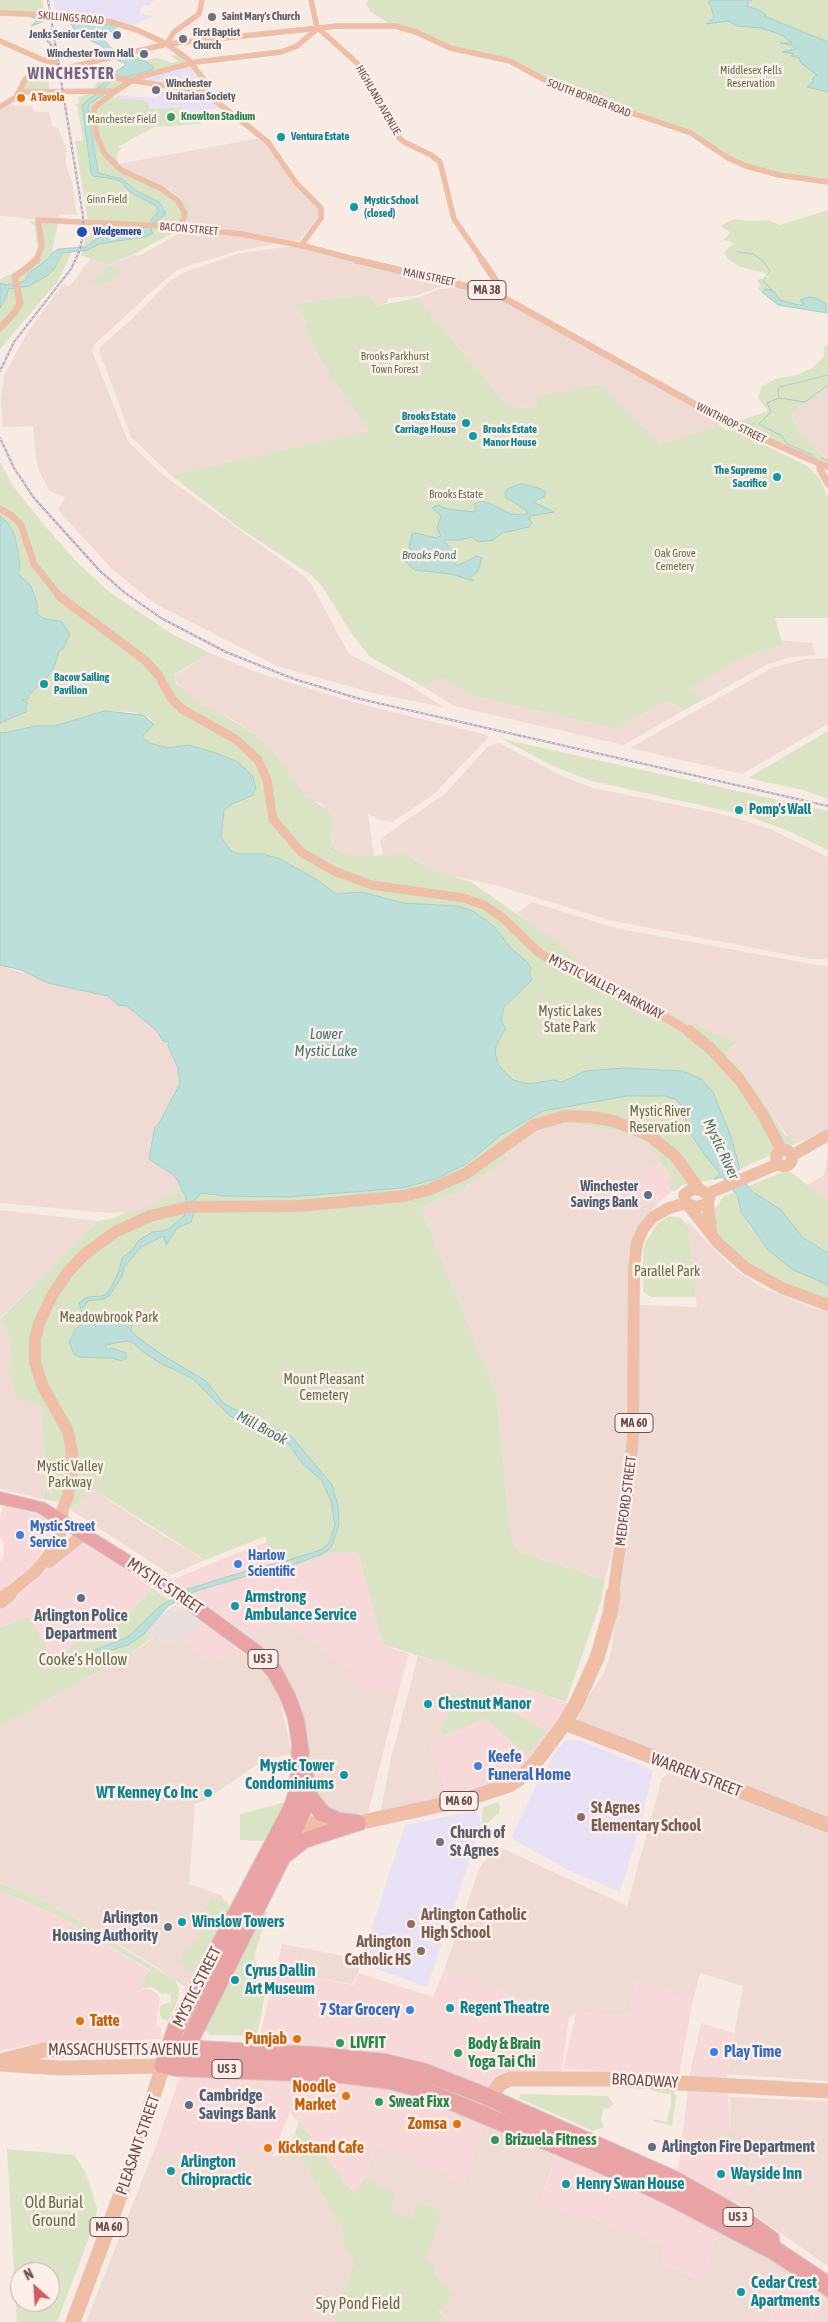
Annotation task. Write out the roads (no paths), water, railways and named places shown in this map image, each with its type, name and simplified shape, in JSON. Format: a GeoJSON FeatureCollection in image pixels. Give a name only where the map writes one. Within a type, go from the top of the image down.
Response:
{"type":"FeatureCollection","features":[{"type":"Feature","properties":{"kind":"highway","name":"MYSTIC STREET"},"geometry":{"type":"LineString","coordinates":[[0,1498],[40,1507],[182,1596],[255,1651],[274,1671],[291,1702],[306,1776],[307,1802],[291,1823],[251,1900],[174,2032],[170,2062]]}},
{"type":"Feature","properties":{"kind":"highway","name":"MYSTIC STREET"},"geometry":{"type":"LineString","coordinates":[[251,1900],[283,1856],[297,1794],[299,1746]]}},
{"type":"Feature","properties":{"kind":"highway"},"geometry":{"type":"LineString","coordinates":[[306,1776],[312,1800],[321,1811],[330,1818],[358,1824]]}},
{"type":"Feature","properties":{"kind":"highway","name":"MA 60"},"geometry":{"type":"LineString","coordinates":[[283,1856],[304,1841],[358,1824]]}},
{"type":"Feature","properties":{"kind":"highway","name":"MASSACHUSETTS AVENUE"},"geometry":{"type":"LineString","coordinates":[[170,2062],[374,2078],[485,2105],[732,2227],[798,2264],[828,2287]]}},
{"type":"Feature","properties":{"kind":"main road"},"geometry":{"type":"LineString","coordinates":[[147,34],[159,37],[171,35],[197,17],[202,0]]}},
{"type":"Feature","properties":{"kind":"main road"},"geometry":{"type":"LineString","coordinates":[[176,227],[183,220],[184,210],[175,198],[156,186],[121,170],[110,160],[101,147],[94,110],[115,91],[131,81],[191,63],[278,53],[297,46],[318,28],[311,0]]}},
{"type":"Feature","properties":{"kind":"main road","name":"SKILLINGS ROAD"},"geometry":{"type":"LineString","coordinates":[[0,13],[105,20],[147,34],[168,44],[191,63],[207,86],[206,89],[198,92]]}},
{"type":"Feature","properties":{"kind":"main road","name":"SOUTH BORDER ROAD"},"geometry":{"type":"LineString","coordinates":[[60,69],[168,44],[318,28],[371,25],[406,28],[447,47],[510,61],[563,90],[620,111],[691,133],[728,158],[746,166],[778,175],[828,182]]}},
{"type":"Feature","properties":{"kind":"main road","name":"HIGHLAND AVENUE"},"geometry":{"type":"LineString","coordinates":[[318,28],[357,63],[395,134],[404,142],[431,154],[440,162],[454,219],[499,284],[500,287],[490,292]]}},
{"type":"Feature","properties":{"kind":"main road"},"geometry":{"type":"LineString","coordinates":[[168,44],[171,35]]}},
{"type":"Feature","properties":{"kind":"main road"},"geometry":{"type":"LineString","coordinates":[[0,40],[60,69],[198,92],[213,99],[272,146],[296,183],[321,209],[321,218],[303,244]]}},
{"type":"Feature","properties":{"kind":"main road"},"geometry":{"type":"LineString","coordinates":[[43,60],[57,63]]}},
{"type":"Feature","properties":{"kind":"main road"},"geometry":{"type":"LineString","coordinates":[[57,63],[60,69]]}},
{"type":"Feature","properties":{"kind":"main road"},"geometry":{"type":"LineString","coordinates":[[57,63],[60,69]]}},
{"type":"Feature","properties":{"kind":"main road"},"geometry":{"type":"LineString","coordinates":[[0,107],[11,101],[19,92],[26,78],[34,74],[60,69]]}},
{"type":"Feature","properties":{"kind":"main road"},"geometry":{"type":"LineString","coordinates":[[19,92],[115,91]]}},
{"type":"Feature","properties":{"kind":"main road"},"geometry":{"type":"LineString","coordinates":[[158,226],[183,220]]}},
{"type":"Feature","properties":{"kind":"main road","name":"BACON STREET"},"geometry":{"type":"LineString","coordinates":[[0,328],[19,306],[20,298],[16,285],[16,276],[31,265],[40,254],[41,225],[60,222],[176,227],[303,244]]}},
{"type":"Feature","properties":{"kind":"main road"},"geometry":{"type":"LineString","coordinates":[[303,244],[311,243],[310,232]]}},
{"type":"Feature","properties":{"kind":"main road","name":"MAIN STREET"},"geometry":{"type":"LineString","coordinates":[[311,243],[320,251]]}},
{"type":"Feature","properties":{"kind":"main road","name":"MAIN STREET"},"geometry":{"type":"LineString","coordinates":[[303,244],[320,251],[490,292],[637,373]]}},
{"type":"Feature","properties":{"kind":"main road","name":"WINTHROP STREET"},"geometry":{"type":"LineString","coordinates":[[637,373],[759,438],[828,467]]}},
{"type":"Feature","properties":{"kind":"main road"},"geometry":{"type":"LineString","coordinates":[[820,464],[820,469],[828,484]]}},
{"type":"Feature","properties":{"kind":"main road","name":"MYSTIC VALLEY PARKWAY"},"geometry":{"type":"LineString","coordinates":[[0,509],[11,515],[21,525],[34,564],[60,597],[146,661],[159,676],[171,698],[182,709],[237,740],[258,760],[267,780],[273,819],[288,839],[301,852],[334,871],[372,885],[457,897],[484,905],[503,918],[537,951],[552,961],[631,998],[686,1029],[711,1049],[739,1079],[756,1103],[782,1151]]}},
{"type":"Feature","properties":{"kind":"main road"},"geometry":{"type":"LineString","coordinates":[[25,1581],[52,1553],[58,1541],[63,1520],[63,1508],[68,1496],[72,1476],[70,1441],[65,1423],[43,1387],[37,1371],[34,1347],[39,1323],[53,1294],[68,1272],[94,1246],[133,1223],[182,1208],[198,1206],[300,1206],[404,1196],[428,1190],[465,1174],[534,1124],[565,1116],[602,1118],[638,1129],[667,1148],[704,1195],[713,1237]]}},
{"type":"Feature","properties":{"kind":"main road","name":"MA 60"},"geometry":{"type":"LineString","coordinates":[[687,1191],[704,1195],[778,1164],[789,1164],[793,1159],[793,1155],[828,1135]]}},
{"type":"Feature","properties":{"kind":"main road"},"geometry":{"type":"LineString","coordinates":[[778,1164],[774,1158],[782,1151],[793,1155]]}},
{"type":"Feature","properties":{"kind":"main road"},"geometry":{"type":"LineString","coordinates":[[685,1171],[687,1191],[683,1197],[713,1237],[732,1256],[755,1273],[782,1288],[828,1305]]}},
{"type":"Feature","properties":{"kind":"main road","name":"MA 60"},"geometry":{"type":"LineString","coordinates":[[687,1204],[698,1208],[704,1195]]}},
{"type":"Feature","properties":{"kind":"main road","name":"MEDFORD STREET"},"geometry":{"type":"LineString","coordinates":[[358,1824],[468,1800],[500,1789],[519,1779],[545,1750],[565,1723],[584,1688],[596,1658],[610,1613],[632,1451],[634,1267],[637,1243],[643,1229],[653,1217],[663,1210],[687,1204]]}},
{"type":"Feature","properties":{"kind":"main road"},"geometry":{"type":"LineString","coordinates":[[0,1601],[84,1534]]}},
{"type":"Feature","properties":{"kind":"main road","name":"WARREN STREET"},"geometry":{"type":"LineString","coordinates":[[565,1723],[828,1825]]}},
{"type":"Feature","properties":{"kind":"main road","name":"MA 60"},"geometry":{"type":"LineString","coordinates":[[291,1823],[328,1826],[358,1824]]}},
{"type":"Feature","properties":{"kind":"main road","name":"MASSACHUSETTS AVENUE"},"geometry":{"type":"LineString","coordinates":[[0,2063],[61,2068],[170,2062]]}},
{"type":"Feature","properties":{"kind":"main road","name":"PLEASANT STREET"},"geometry":{"type":"LineString","coordinates":[[74,2322],[170,2062]]}},
{"type":"Feature","properties":{"kind":"main road","name":"BROADWAY"},"geometry":{"type":"LineString","coordinates":[[485,2105],[506,2080],[561,2078],[828,2091]]}},
{"type":"Feature","properties":{"kind":"water"},"geometry":{"type":"Polygon","coordinates":[[[712,0],[752,0],[748,2],[747,6],[763,12],[766,15],[764,16],[828,42],[828,92],[807,87],[817,75],[801,63],[799,58],[791,56],[794,54],[782,52],[796,49],[791,45],[780,43],[792,43],[782,35],[761,28],[736,26],[729,21],[706,24],[714,18],[708,2],[712,0]]]}},
{"type":"Feature","properties":{"kind":"water"},"geometry":{"type":"Polygon","coordinates":[[[29,16],[39,16],[46,19],[74,18],[116,26],[116,29],[101,36],[113,50],[122,56],[147,62],[154,67],[131,76],[118,77],[106,85],[103,95],[89,104],[88,108],[98,173],[122,179],[135,190],[159,202],[165,211],[164,216],[154,222],[151,229],[153,233],[145,237],[99,244],[88,250],[62,253],[54,269],[47,276],[29,286],[8,289],[7,296],[0,308],[0,283],[6,285],[25,281],[29,273],[58,249],[86,247],[98,238],[114,233],[131,231],[107,238],[131,237],[145,227],[158,212],[156,206],[130,192],[121,182],[93,176],[91,172],[82,105],[96,94],[97,88],[113,76],[112,74],[127,64],[117,60],[100,45],[75,33],[72,25],[65,20],[47,20],[31,26],[38,20],[29,16]]]}},
{"type":"Feature","properties":{"kind":"water"},"geometry":{"type":"Polygon","coordinates":[[[766,289],[772,290],[780,300],[798,305],[804,305],[800,300],[810,297],[816,298],[825,303],[827,313],[778,305],[762,292],[766,289]]]}},
{"type":"Feature","properties":{"kind":"water","name":"Brooks Pond"},"geometry":{"type":"Polygon","coordinates":[[[521,484],[539,488],[546,493],[545,496],[533,502],[554,512],[530,516],[529,519],[532,523],[529,527],[502,533],[493,540],[478,542],[471,537],[460,540],[443,540],[455,553],[452,560],[457,566],[477,556],[482,558],[478,571],[470,577],[474,581],[451,574],[415,570],[405,561],[411,551],[409,548],[412,534],[417,533],[435,538],[441,536],[437,528],[441,516],[433,507],[438,505],[447,509],[474,512],[476,510],[474,504],[481,501],[511,514],[524,515],[527,514],[526,510],[505,497],[506,491],[509,488],[521,484]]]}},
{"type":"Feature","properties":{"kind":"water"},"geometry":{"type":"Polygon","coordinates":[[[0,516],[8,523],[15,536],[20,565],[18,574],[31,586],[37,603],[37,614],[43,618],[62,622],[70,634],[63,649],[59,651],[54,668],[46,679],[28,696],[28,699],[22,700],[27,702],[26,712],[0,723],[0,516]]]}},
{"type":"Feature","properties":{"kind":"water","name":"Lower Mystic Lake"},"geometry":{"type":"Polygon","coordinates":[[[104,711],[143,715],[154,724],[142,737],[150,743],[168,748],[188,745],[216,753],[238,762],[252,775],[256,788],[252,796],[232,804],[224,810],[221,837],[231,851],[239,854],[262,854],[278,858],[316,879],[336,894],[362,892],[403,903],[457,906],[471,910],[494,926],[510,947],[531,968],[529,973],[532,980],[504,1007],[501,1021],[506,1028],[496,1046],[495,1053],[499,1066],[513,1080],[529,1084],[553,1080],[562,1082],[585,1071],[624,1068],[682,1071],[701,1079],[713,1092],[731,1137],[740,1169],[736,1171],[753,1192],[781,1210],[803,1238],[828,1253],[828,1285],[792,1269],[767,1249],[741,1212],[737,1195],[722,1177],[714,1179],[720,1173],[690,1133],[681,1106],[677,1100],[665,1096],[627,1096],[543,1111],[501,1135],[466,1164],[436,1179],[402,1188],[289,1197],[223,1196],[201,1193],[195,1200],[195,1210],[191,1222],[177,1228],[166,1245],[164,1236],[141,1247],[124,1267],[122,1276],[110,1295],[104,1299],[87,1301],[84,1307],[88,1313],[104,1320],[130,1313],[133,1317],[131,1330],[135,1335],[162,1355],[206,1381],[224,1404],[292,1437],[332,1485],[338,1506],[339,1524],[331,1548],[322,1554],[281,1569],[266,1570],[193,1592],[168,1606],[144,1634],[128,1645],[89,1657],[77,1664],[74,1659],[128,1637],[159,1607],[188,1589],[323,1549],[329,1543],[335,1525],[331,1501],[322,1481],[302,1463],[288,1443],[230,1416],[192,1378],[160,1363],[134,1343],[127,1341],[105,1345],[107,1350],[112,1348],[126,1353],[126,1358],[122,1361],[112,1358],[79,1357],[74,1354],[69,1343],[75,1329],[84,1320],[79,1303],[87,1297],[107,1294],[119,1272],[122,1258],[133,1250],[138,1241],[152,1232],[170,1228],[184,1216],[186,1211],[186,1197],[175,1176],[149,1159],[155,1127],[158,1125],[180,1084],[178,1068],[168,1046],[169,1042],[163,1041],[157,1031],[127,1006],[118,1005],[108,996],[48,983],[21,970],[0,965],[0,732],[5,733],[35,726],[55,726],[104,711]]]}},
{"type":"Feature","properties":{"kind":"waterway"},"geometry":{"type":"LineString","coordinates":[[738,252],[753,254],[762,260],[770,271],[763,281],[772,290]]}},
{"type":"Feature","properties":{"kind":"waterway"},"geometry":{"type":"LineString","coordinates":[[779,398],[778,389],[780,387],[828,375]]}},
{"type":"Feature","properties":{"kind":"waterway"},"geometry":{"type":"LineString","coordinates":[[779,398],[805,402],[828,385]]}},
{"type":"Feature","properties":{"kind":"waterway"},"geometry":{"type":"LineString","coordinates":[[779,398],[767,403],[771,412],[759,424],[782,436],[787,444],[813,455]]}},
{"type":"Feature","properties":{"kind":"waterway"},"geometry":{"type":"LineString","coordinates":[[821,458],[828,461]]}},
{"type":"Feature","properties":{"kind":"railway"},"geometry":{"type":"LineString","coordinates":[[0,371],[14,342],[71,269],[79,252],[83,236],[83,216],[48,0]]}},
{"type":"Feature","properties":{"kind":"railway"},"geometry":{"type":"LineString","coordinates":[[41,35],[50,43],[54,51]]}},
{"type":"Feature","properties":{"kind":"railway"},"geometry":{"type":"LineString","coordinates":[[0,438],[14,468],[34,498],[100,571],[124,592],[161,618],[226,652],[294,679],[360,699],[828,806]]}},
{"type":"Feature","properties":{"kind":"place","name":"Saint Mary's Church"},"geometry":{"type":"Point","coordinates":[212,17]}},
{"type":"Feature","properties":{"kind":"place","name":"Jenks Senior Center"},"geometry":{"type":"Point","coordinates":[117,35]}},
{"type":"Feature","properties":{"kind":"place","name":"First Baptist Church"},"geometry":{"type":"Point","coordinates":[183,39]}},
{"type":"Feature","properties":{"kind":"place","name":"Winchester Town Hall"},"geometry":{"type":"Point","coordinates":[144,54]}},
{"type":"Feature","properties":{"kind":"place","name":"Winchester Unitarian Society"},"geometry":{"type":"Point","coordinates":[156,90]}},
{"type":"Feature","properties":{"kind":"place","name":"A Tavola"},"geometry":{"type":"Point","coordinates":[21,98]}},
{"type":"Feature","properties":{"kind":"place","name":"Knowlton Stadium"},"geometry":{"type":"Point","coordinates":[171,117]}},
{"type":"Feature","properties":{"kind":"place","name":"Ventura Estate"},"geometry":{"type":"Point","coordinates":[281,137]}},
{"type":"Feature","properties":{"kind":"place","name":"Mystic School (closed)"},"geometry":{"type":"Point","coordinates":[354,207]}},
{"type":"Feature","properties":{"kind":"place","name":"Wedgemere"},"geometry":{"type":"Point","coordinates":[82,232]}},
{"type":"Feature","properties":{"kind":"place","name":"Brooks Estate Carriage House"},"geometry":{"type":"Point","coordinates":[466,423]}},
{"type":"Feature","properties":{"kind":"place","name":"Brooks Estate Manor House"},"geometry":{"type":"Point","coordinates":[473,436]}},
{"type":"Feature","properties":{"kind":"place","name":"The Supreme Sacrifice"},"geometry":{"type":"Point","coordinates":[777,477]}},
{"type":"Feature","properties":{"kind":"place","name":"Bacow Sailing Pavilion"},"geometry":{"type":"Point","coordinates":[44,684]}},
{"type":"Feature","properties":{"kind":"place","name":"Pomp's Wall"},"geometry":{"type":"Point","coordinates":[739,810]}},
{"type":"Feature","properties":{"kind":"place","name":"Winchester Savings Bank"},"geometry":{"type":"Point","coordinates":[648,1195]}},
{"type":"Feature","properties":{"kind":"place","name":"Mystic Street Service"},"geometry":{"type":"Point","coordinates":[20,1535]}},
{"type":"Feature","properties":{"kind":"place","name":"Harlow Scientific"},"geometry":{"type":"Point","coordinates":[238,1564]}},
{"type":"Feature","properties":{"kind":"place","name":"Arlington Police Department"},"geometry":{"type":"Point","coordinates":[81,1598]}},
{"type":"Feature","properties":{"kind":"place","name":"Armstrong Ambulance Service"},"geometry":{"type":"Point","coordinates":[235,1606]}},
{"type":"Feature","properties":{"kind":"place","name":"Chestnut Manor"},"geometry":{"type":"Point","coordinates":[428,1704]}},
{"type":"Feature","properties":{"kind":"place","name":"Keefe Funeral Home"},"geometry":{"type":"Point","coordinates":[478,1766]}},
{"type":"Feature","properties":{"kind":"place","name":"Mystic Tower Condominiums"},"geometry":{"type":"Point","coordinates":[344,1775]}},
{"type":"Feature","properties":{"kind":"place","name":"WT Kenney Co Inc"},"geometry":{"type":"Point","coordinates":[208,1793]}},
{"type":"Feature","properties":{"kind":"place","name":"St Agnes Elementary School"},"geometry":{"type":"Point","coordinates":[581,1817]}},
{"type":"Feature","properties":{"kind":"place","name":"Church of St Agnes"},"geometry":{"type":"Point","coordinates":[440,1842]}},
{"type":"Feature","properties":{"kind":"place","name":"Winslow Towers"},"geometry":{"type":"Point","coordinates":[182,1922]}},
{"type":"Feature","properties":{"kind":"place","name":"Arlington Catholic High School"},"geometry":{"type":"Point","coordinates":[411,1924]}},
{"type":"Feature","properties":{"kind":"place","name":"Arlington Housing Authority"},"geometry":{"type":"Point","coordinates":[168,1927]}},
{"type":"Feature","properties":{"kind":"place","name":"Arlington Catholic HS"},"geometry":{"type":"Point","coordinates":[421,1951]}},
{"type":"Feature","properties":{"kind":"place","name":"Cyrus Dallin Art Museum"},"geometry":{"type":"Point","coordinates":[235,1980]}},
{"type":"Feature","properties":{"kind":"place","name":"Regent Theatre"},"geometry":{"type":"Point","coordinates":[450,2008]}},
{"type":"Feature","properties":{"kind":"place","name":"7 Star Grocery"},"geometry":{"type":"Point","coordinates":[410,2010]}},
{"type":"Feature","properties":{"kind":"place","name":"Tatte"},"geometry":{"type":"Point","coordinates":[80,2021]}},
{"type":"Feature","properties":{"kind":"place","name":"Punjab"},"geometry":{"type":"Point","coordinates":[297,2039]}},
{"type":"Feature","properties":{"kind":"place","name":"LIVFIT"},"geometry":{"type":"Point","coordinates":[340,2043]}},
{"type":"Feature","properties":{"kind":"place","name":"Play Time"},"geometry":{"type":"Point","coordinates":[714,2052]}},
{"type":"Feature","properties":{"kind":"place","name":"Body & Brain Yoga Tai Chi"},"geometry":{"type":"Point","coordinates":[458,2053]}},
{"type":"Feature","properties":{"kind":"place","name":"Noodle Market"},"geometry":{"type":"Point","coordinates":[346,2096]}},
{"type":"Feature","properties":{"kind":"place","name":"Sweat Fixx"},"geometry":{"type":"Point","coordinates":[379,2102]}},
{"type":"Feature","properties":{"kind":"place","name":"Cambridge Savings Bank"},"geometry":{"type":"Point","coordinates":[189,2105]}},
{"type":"Feature","properties":{"kind":"place","name":"Zomsa"},"geometry":{"type":"Point","coordinates":[457,2124]}},
{"type":"Feature","properties":{"kind":"place","name":"Brizuela Fitness"},"geometry":{"type":"Point","coordinates":[495,2140]}},
{"type":"Feature","properties":{"kind":"place","name":"Arlington Fire Department"},"geometry":{"type":"Point","coordinates":[652,2147]}},
{"type":"Feature","properties":{"kind":"place","name":"Kickstand Cafe"},"geometry":{"type":"Point","coordinates":[268,2148]}},
{"type":"Feature","properties":{"kind":"place","name":"Arlington Chiropractic"},"geometry":{"type":"Point","coordinates":[171,2171]}},
{"type":"Feature","properties":{"kind":"place","name":"Wayside Inn"},"geometry":{"type":"Point","coordinates":[721,2174]}},
{"type":"Feature","properties":{"kind":"place","name":"Henry Swan House"},"geometry":{"type":"Point","coordinates":[566,2184]}},
{"type":"Feature","properties":{"kind":"place","name":"Cedar Crest Apartments"},"geometry":{"type":"Point","coordinates":[741,2292]}},
{"type":"Feature","properties":{"kind":"district","name":"WINCHESTER"},"geometry":{"type":"Point","coordinates":[71,74]}},
{"type":"Feature","properties":{"kind":"park label","name":"Middlesex Fells Reservation"},"geometry":{"type":"Point","coordinates":[751,77]}},
{"type":"Feature","properties":{"kind":"park label","name":"Manchester Field"},"geometry":{"type":"Point","coordinates":[122,120]}},
{"type":"Feature","properties":{"kind":"park label","name":"Ginn Field"},"geometry":{"type":"Point","coordinates":[107,200]}},
{"type":"Feature","properties":{"kind":"park label","name":"Brooks Parkhurst Town Forest"},"geometry":{"type":"Point","coordinates":[395,363]}},
{"type":"Feature","properties":{"kind":"park label","name":"Brooks Estate"},"geometry":{"type":"Point","coordinates":[456,495]}},
{"type":"Feature","properties":{"kind":"park label","name":"Oak Grove Cemetery"},"geometry":{"type":"Point","coordinates":[675,560]}},
{"type":"Feature","properties":{"kind":"park label","name":"Mystic Lakes State Park"},"geometry":{"type":"Point","coordinates":[570,1020]}},
{"type":"Feature","properties":{"kind":"park label","name":"Mystic River Reservation"},"geometry":{"type":"Point","coordinates":[660,1120]}},
{"type":"Feature","properties":{"kind":"park label","name":"Parallel Park"},"geometry":{"type":"Point","coordinates":[667,1272]}},
{"type":"Feature","properties":{"kind":"park label","name":"Meadowbrook Park"},"geometry":{"type":"Point","coordinates":[109,1318]}},
{"type":"Feature","properties":{"kind":"park label","name":"Mount Pleasant Cemetery"},"geometry":{"type":"Point","coordinates":[324,1388]}},
{"type":"Feature","properties":{"kind":"park label","name":"Mystic Valley Parkway"},"geometry":{"type":"Point","coordinates":[70,1475]}},
{"type":"Feature","properties":{"kind":"park label","name":"Cooke's Hollow"},"geometry":{"type":"Point","coordinates":[83,1660]}},
{"type":"Feature","properties":{"kind":"park label","name":"Old Burial Ground"},"geometry":{"type":"Point","coordinates":[54,2212]}},
{"type":"Feature","properties":{"kind":"park label","name":"Spy Pond Field"},"geometry":{"type":"Point","coordinates":[358,2304]}},
{"type":"Feature","properties":{"kind":"water label","name":"Mystic River"},"geometry":{"type":"Point","coordinates":[721,1149]}},
{"type":"Feature","properties":{"kind":"water label","name":"Mill Brook"},"geometry":{"type":"Point","coordinates":[262,1428]}}]}
